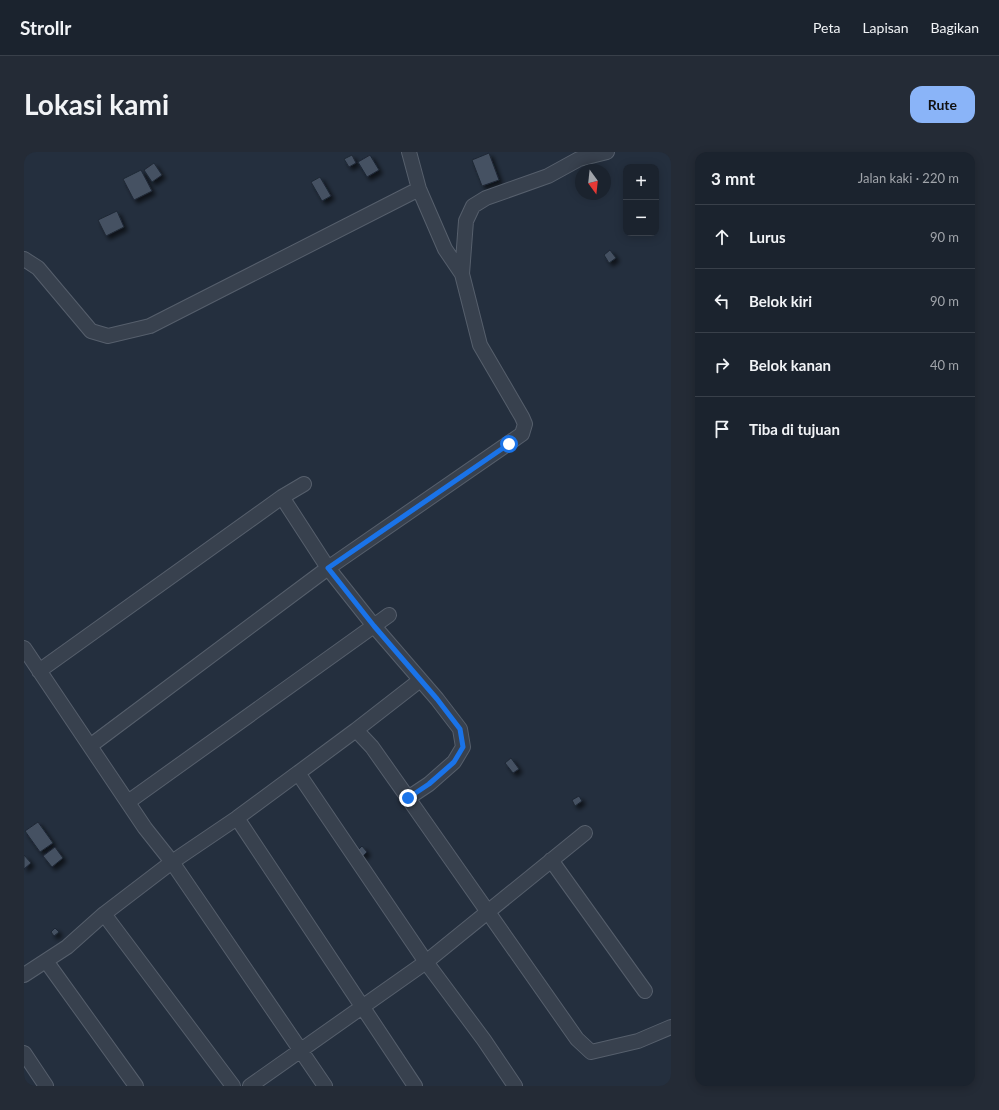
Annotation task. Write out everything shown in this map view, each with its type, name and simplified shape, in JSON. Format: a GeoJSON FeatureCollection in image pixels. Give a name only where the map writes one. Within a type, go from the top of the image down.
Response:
{"type":"FeatureCollection","features":[{"type":"Feature","properties":{"kind":"street"},"geometry":{"type":"LineString","coordinates":[[409,152],[419,188],[445,249],[462,274]]}},
{"type":"Feature","properties":{"kind":"street"},"geometry":{"type":"LineString","coordinates":[[90,746],[328,568],[522,434],[525,424],[522,417],[480,346],[462,274],[466,221],[473,206],[505,190],[548,176],[579,159],[607,152]]}},
{"type":"Feature","properties":{"kind":"street"},"geometry":{"type":"LineString","coordinates":[[24,259],[38,268],[91,331],[108,336],[150,326],[419,188]]}},
{"type":"Feature","properties":{"kind":"street"},"geometry":{"type":"LineString","coordinates":[[39,671],[282,497],[304,484]]}},
{"type":"Feature","properties":{"kind":"street"},"geometry":{"type":"LineString","coordinates":[[282,497],[328,568],[374,626],[419,680],[437,699],[460,729],[463,747],[454,762],[429,784],[408,798]]}},
{"type":"Feature","properties":{"kind":"street"},"geometry":{"type":"LineString","coordinates":[[128,802],[389,615]]}},
{"type":"Feature","properties":{"kind":"street"},"geometry":{"type":"LineString","coordinates":[[24,648],[145,828],[172,862],[325,1086]]}},
{"type":"Feature","properties":{"kind":"street"},"geometry":{"type":"LineString","coordinates":[[24,975],[67,947],[104,914],[172,862],[237,818],[356,730],[419,680]]}},
{"type":"Feature","properties":{"kind":"street"},"geometry":{"type":"LineString","coordinates":[[356,730],[372,747],[578,1039],[591,1052],[638,1041],[671,1027]]}},
{"type":"Feature","properties":{"kind":"street"},"geometry":{"type":"LineString","coordinates":[[298,773],[426,962],[484,1040],[515,1086]]}},
{"type":"Feature","properties":{"kind":"street"},"geometry":{"type":"LineString","coordinates":[[237,818],[415,1086]]}},
{"type":"Feature","properties":{"kind":"street"},"geometry":{"type":"LineString","coordinates":[[250,1086],[426,962],[585,833]]}},
{"type":"Feature","properties":{"kind":"street"},"geometry":{"type":"LineString","coordinates":[[551,860],[645,991]]}},
{"type":"Feature","properties":{"kind":"street"},"geometry":{"type":"LineString","coordinates":[[104,914],[233,1086]]}},
{"type":"Feature","properties":{"kind":"street"},"geometry":{"type":"LineString","coordinates":[[46,961],[136,1086]]}},
{"type":"Feature","properties":{"kind":"street"},"geometry":{"type":"LineString","coordinates":[[24,1053],[46,1086]]}},
{"type":"Feature","properties":{"kind":"building"},"geometry":{"type":"Polygon","coordinates":[[[489,153],[499,180],[482,186],[472,160],[489,153]]]}},
{"type":"Feature","properties":{"kind":"building"},"geometry":{"type":"Polygon","coordinates":[[[352,155],[356,163],[349,167],[344,159],[352,155]]]}},
{"type":"Feature","properties":{"kind":"building"},"geometry":{"type":"Polygon","coordinates":[[[370,155],[379,170],[367,177],[358,162],[370,155]]]}},
{"type":"Feature","properties":{"kind":"building"},"geometry":{"type":"Polygon","coordinates":[[[154,163],[162,175],[152,182],[144,170],[154,163]]]}},
{"type":"Feature","properties":{"kind":"building"},"geometry":{"type":"Polygon","coordinates":[[[141,170],[152,191],[134,200],[123,179],[141,170]]]}},
{"type":"Feature","properties":{"kind":"building"},"geometry":{"type":"Polygon","coordinates":[[[320,177],[331,196],[322,201],[311,182],[320,177]]]}},
{"type":"Feature","properties":{"kind":"building"},"geometry":{"type":"Polygon","coordinates":[[[117,211],[124,227],[106,236],[98,220],[117,211]]]}},
{"type":"Feature","properties":{"kind":"building"},"geometry":{"type":"Polygon","coordinates":[[[610,250],[616,258],[609,263],[604,255],[610,250]]]}},
{"type":"Feature","properties":{"kind":"building"},"geometry":{"type":"Polygon","coordinates":[[[511,758],[519,769],[513,773],[505,763],[511,758]]]}},
{"type":"Feature","properties":{"kind":"building"},"geometry":{"type":"Polygon","coordinates":[[[579,796],[582,801],[575,806],[572,800],[579,796]]]}},
{"type":"Feature","properties":{"kind":"building"},"geometry":{"type":"Polygon","coordinates":[[[38,822],[53,843],[40,852],[25,831],[38,822]]]}},
{"type":"Feature","properties":{"kind":"building"},"geometry":{"type":"Polygon","coordinates":[[[362,846],[367,852],[363,856],[357,851],[362,846]]]}},
{"type":"Feature","properties":{"kind":"building"},"geometry":{"type":"Polygon","coordinates":[[[55,847],[63,858],[52,867],[43,856],[55,847]]]}},
{"type":"Feature","properties":{"kind":"building"},"geometry":{"type":"Polygon","coordinates":[[[24,855],[31,863],[24,869],[24,855]]]}},
{"type":"Feature","properties":{"kind":"building"},"geometry":{"type":"Polygon","coordinates":[[[55,928],[59,932],[54,936],[51,932],[55,928]]]}},
{"type":"Feature","properties":{"kind":"route"},"geometry":{"type":"LineString","coordinates":[[408,798],[429,784],[454,762],[463,747],[460,729],[437,699],[419,680],[374,626],[328,568],[509,444]]}}]}
